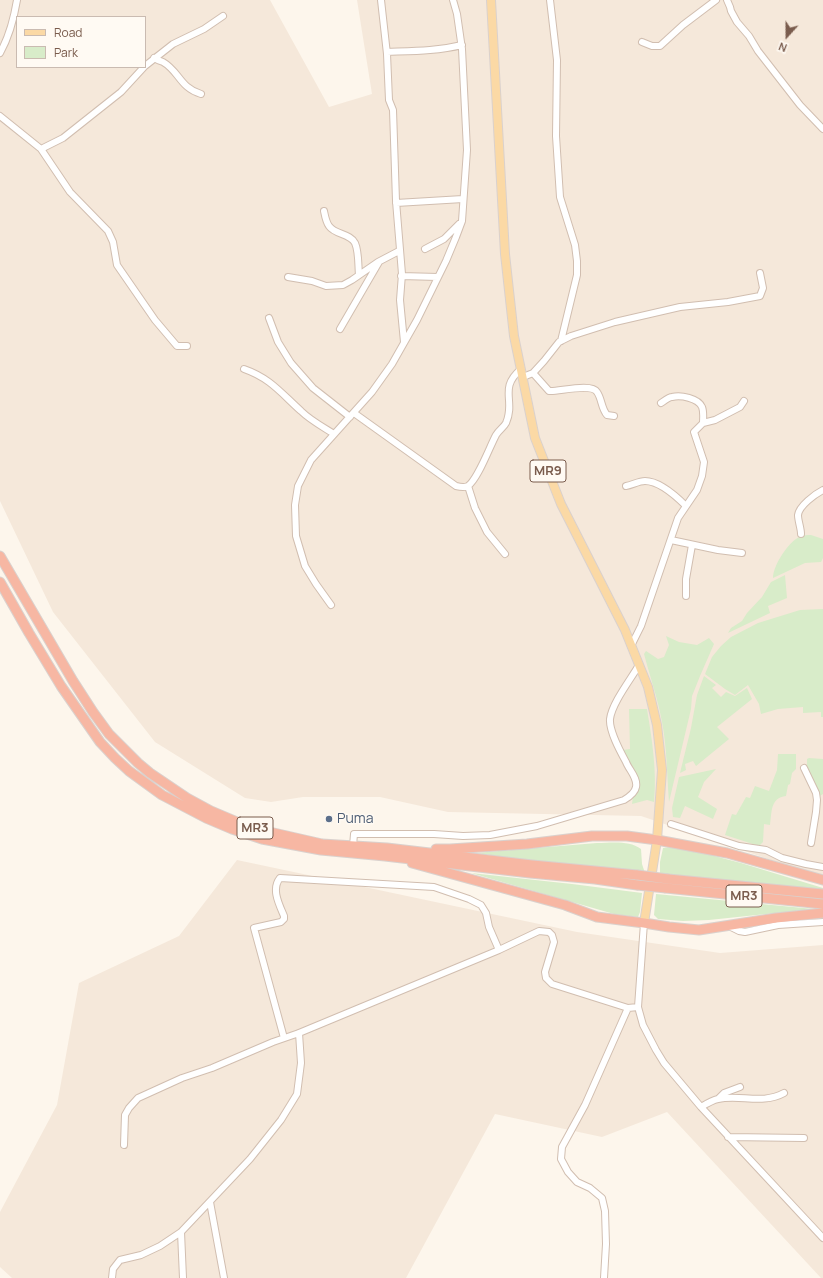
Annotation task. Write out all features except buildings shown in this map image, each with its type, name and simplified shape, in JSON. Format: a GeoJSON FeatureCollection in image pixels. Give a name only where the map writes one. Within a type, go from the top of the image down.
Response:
{"type":"FeatureCollection","features":[{"type":"Feature","properties":{"kind":"highway","name":"MR3"},"geometry":{"type":"LineString","coordinates":[[0,556],[93,712],[109,734],[150,773],[187,798],[211,811],[237,822],[265,831],[322,844],[353,846],[530,873],[823,904]]}},
{"type":"Feature","properties":{"kind":"highway","name":"MR3"},"geometry":{"type":"LineString","coordinates":[[0,582],[61,686],[100,742],[115,758],[129,771],[162,795],[206,818],[232,829],[262,839],[322,850],[386,852],[823,894]]}},
{"type":"Feature","properties":{"kind":"highway"},"geometry":{"type":"LineString","coordinates":[[386,852],[528,844],[592,836],[627,836],[727,853],[823,880]]}},
{"type":"Feature","properties":{"kind":"highway"},"geometry":{"type":"LineString","coordinates":[[386,852],[455,876],[512,889],[558,902],[597,917],[699,930],[776,918],[823,913]]}},
{"type":"Feature","properties":{"kind":"main road","name":"MR9"},"geometry":{"type":"LineString","coordinates":[[490,0],[505,254],[514,336],[535,438],[561,504],[625,630],[648,687],[658,732],[662,770],[657,840],[644,923]]}},
{"type":"Feature","properties":{"kind":"street"},"geometry":{"type":"LineString","coordinates":[[0,53],[14,26],[17,0]]}},
{"type":"Feature","properties":{"kind":"street"},"geometry":{"type":"LineString","coordinates":[[381,0],[389,100],[393,110],[396,203],[401,276],[400,300],[404,342]]}},
{"type":"Feature","properties":{"kind":"street"},"geometry":{"type":"LineString","coordinates":[[331,605],[305,566],[296,536],[295,505],[298,486],[311,460],[372,392],[392,364],[438,277],[462,222],[467,150],[462,45],[453,0]]}},
{"type":"Feature","properties":{"kind":"street"},"geometry":{"type":"LineString","coordinates":[[550,0],[558,60],[556,136],[560,197],[575,245],[577,276],[561,341]]}},
{"type":"Feature","properties":{"kind":"street"},"geometry":{"type":"LineString","coordinates":[[642,42],[652,46],[660,46],[716,0]]}},
{"type":"Feature","properties":{"kind":"street"},"geometry":{"type":"LineString","coordinates":[[727,0],[737,22],[749,36],[758,51],[800,105],[823,129]]}},
{"type":"Feature","properties":{"kind":"street"},"geometry":{"type":"LineString","coordinates":[[146,64],[173,44],[204,29],[223,16]]}},
{"type":"Feature","properties":{"kind":"street"},"geometry":{"type":"LineString","coordinates":[[386,52],[449,48],[462,45]]}},
{"type":"Feature","properties":{"kind":"street"},"geometry":{"type":"LineString","coordinates":[[154,58],[167,65],[185,86],[193,92],[201,94]]}},
{"type":"Feature","properties":{"kind":"street"},"geometry":{"type":"LineString","coordinates":[[41,149],[63,138],[121,92],[142,68]]}},
{"type":"Feature","properties":{"kind":"street"},"geometry":{"type":"LineString","coordinates":[[0,116],[41,149],[70,192],[108,231],[113,242],[117,265],[155,320],[177,346],[187,346]]}},
{"type":"Feature","properties":{"kind":"street"},"geometry":{"type":"LineString","coordinates":[[396,203],[463,199]]}},
{"type":"Feature","properties":{"kind":"street"},"geometry":{"type":"LineString","coordinates":[[324,211],[330,228],[347,236],[355,243],[359,274]]}},
{"type":"Feature","properties":{"kind":"street"},"geometry":{"type":"LineString","coordinates":[[425,249],[444,239],[462,222]]}},
{"type":"Feature","properties":{"kind":"street"},"geometry":{"type":"LineString","coordinates":[[288,277],[301,278],[326,286],[343,285],[380,261],[399,251]]}},
{"type":"Feature","properties":{"kind":"street"},"geometry":{"type":"LineString","coordinates":[[340,329],[380,261]]}},
{"type":"Feature","properties":{"kind":"street"},"geometry":{"type":"LineString","coordinates":[[523,377],[532,373],[544,362],[561,341],[571,336],[615,322],[680,307],[728,302],[760,296],[763,288],[760,273]]}},
{"type":"Feature","properties":{"kind":"street"},"geometry":{"type":"LineString","coordinates":[[401,276],[438,277]]}},
{"type":"Feature","properties":{"kind":"street"},"geometry":{"type":"LineString","coordinates":[[269,318],[283,351],[295,368],[313,388],[456,486],[462,488],[468,486],[475,478],[496,435],[500,428],[505,424],[509,409],[508,390],[510,383],[513,376],[521,369]]}},
{"type":"Feature","properties":{"kind":"street"},"geometry":{"type":"LineString","coordinates":[[244,369],[262,377],[287,397],[302,412],[334,434]]}},
{"type":"Feature","properties":{"kind":"street"},"geometry":{"type":"LineString","coordinates":[[532,373],[549,391],[585,387],[597,390],[602,402],[603,410],[607,415],[614,416]]}},
{"type":"Feature","properties":{"kind":"street"},"geometry":{"type":"LineString","coordinates":[[661,403],[672,397],[695,400],[701,405],[704,413],[703,423]]}},
{"type":"Feature","properties":{"kind":"street"},"geometry":{"type":"LineString","coordinates":[[631,646],[641,626],[678,518],[697,490],[702,476],[704,462],[694,432],[703,423],[715,420],[740,407],[744,401]]}},
{"type":"Feature","properties":{"kind":"street"},"geometry":{"type":"LineString","coordinates":[[626,486],[645,481],[660,485],[675,494],[686,506]]}},
{"type":"Feature","properties":{"kind":"street"},"geometry":{"type":"LineString","coordinates":[[468,486],[475,508],[487,532],[505,554]]}},
{"type":"Feature","properties":{"kind":"street"},"geometry":{"type":"LineString","coordinates":[[801,534],[798,515],[800,510],[806,502],[823,490]]}},
{"type":"Feature","properties":{"kind":"street"},"geometry":{"type":"LineString","coordinates":[[671,540],[742,553]]}},
{"type":"Feature","properties":{"kind":"street"},"geometry":{"type":"LineString","coordinates":[[686,596],[687,566],[692,545]]}},
{"type":"Feature","properties":{"kind":"street"},"geometry":{"type":"LineString","coordinates":[[353,846],[354,834],[490,835],[537,826],[624,800],[634,792],[637,785],[636,779],[626,763],[612,732],[610,720],[612,710],[639,665]]}},
{"type":"Feature","properties":{"kind":"street"},"geometry":{"type":"LineString","coordinates":[[804,768],[816,793],[817,800],[812,843]]}},
{"type":"Feature","properties":{"kind":"street"},"geometry":{"type":"LineString","coordinates":[[817,800],[823,795]]}},
{"type":"Feature","properties":{"kind":"street"},"geometry":{"type":"LineString","coordinates":[[671,824],[739,846],[766,850],[782,858],[823,867]]}},
{"type":"Feature","properties":{"kind":"street"},"geometry":{"type":"LineString","coordinates":[[386,834],[386,852]]}},
{"type":"Feature","properties":{"kind":"street"},"geometry":{"type":"LineString","coordinates":[[284,1038],[254,928],[281,922],[284,919],[276,896],[278,881],[280,878],[434,887],[468,899],[480,905],[486,913],[489,927],[500,950]]}},
{"type":"Feature","properties":{"kind":"street"},"geometry":{"type":"LineString","coordinates":[[727,925],[739,931],[745,932],[778,925],[823,922]]}},
{"type":"Feature","properties":{"kind":"street"},"geometry":{"type":"LineString","coordinates":[[644,923],[638,1007],[644,1025],[664,1063],[728,1137],[823,1238]]}},
{"type":"Feature","properties":{"kind":"street"},"geometry":{"type":"LineString","coordinates":[[124,1145],[125,1115],[138,1098],[182,1078],[212,1068],[299,1033],[500,950],[539,931],[549,932],[552,935],[554,942],[545,972],[546,978],[552,984],[628,1008],[638,1007]]}},
{"type":"Feature","properties":{"kind":"street"},"geometry":{"type":"LineString","coordinates":[[604,1278],[606,1244],[605,1211],[602,1198],[590,1188],[577,1182],[568,1172],[561,1159],[562,1147],[585,1105],[628,1008]]}},
{"type":"Feature","properties":{"kind":"street"},"geometry":{"type":"LineString","coordinates":[[112,1278],[113,1269],[120,1260],[141,1255],[160,1246],[181,1232],[250,1159],[281,1120],[297,1094],[301,1063],[299,1033]]}},
{"type":"Feature","properties":{"kind":"street"},"geometry":{"type":"LineString","coordinates":[[701,1107],[724,1093],[740,1087]]}},
{"type":"Feature","properties":{"kind":"street"},"geometry":{"type":"LineString","coordinates":[[718,1098],[767,1098],[784,1093]]}},
{"type":"Feature","properties":{"kind":"street"},"geometry":{"type":"LineString","coordinates":[[728,1137],[804,1138]]}},
{"type":"Feature","properties":{"kind":"street"},"geometry":{"type":"LineString","coordinates":[[210,1202],[224,1278]]}},
{"type":"Feature","properties":{"kind":"street"},"geometry":{"type":"LineString","coordinates":[[181,1232],[184,1278]]}},
{"type":"Feature","properties":{"kind":"shaded area"},"geometry":{"type":"Polygon","coordinates":[[[0,0],[270,0],[329,107],[372,94],[357,0],[823,0],[823,876],[641,816],[448,812],[380,797],[303,797],[271,802],[245,798],[155,742],[53,612],[0,501],[0,0]]]}},
{"type":"Feature","properties":{"kind":"shaded area"},"geometry":{"type":"Polygon","coordinates":[[[237,860],[577,932],[720,953],[823,945],[823,1278],[821,1278],[667,1112],[602,1137],[495,1114],[406,1278],[12,1278],[0,1267],[0,1212],[57,1105],[79,983],[179,936],[237,860]]]}},
{"type":"Feature","properties":{"kind":"green space"},"geometry":{"type":"Polygon","coordinates":[[[811,535],[823,539],[823,558],[821,562],[805,563],[773,578],[779,560],[787,548],[801,536],[811,535]]]}},
{"type":"Feature","properties":{"kind":"green space"},"geometry":{"type":"Polygon","coordinates":[[[785,575],[787,598],[768,606],[770,613],[728,633],[731,628],[742,621],[747,613],[762,597],[771,582],[785,575]]]}},
{"type":"Feature","properties":{"kind":"green space"},"geometry":{"type":"Polygon","coordinates":[[[823,609],[823,717],[821,717],[821,712],[803,713],[803,707],[778,709],[761,714],[759,704],[748,685],[735,695],[705,674],[712,657],[731,637],[758,623],[800,610],[823,609]]]}},
{"type":"Feature","properties":{"kind":"green space"},"geometry":{"type":"Polygon","coordinates":[[[666,636],[679,642],[697,645],[709,638],[714,644],[692,696],[691,709],[669,802],[664,732],[644,654],[646,651],[658,659],[664,657],[669,645],[666,636]]]}},
{"type":"Feature","properties":{"kind":"green space"},"geometry":{"type":"Polygon","coordinates":[[[704,676],[716,685],[712,688],[721,697],[726,692],[735,696],[747,688],[752,699],[717,727],[729,739],[696,766],[693,761],[685,764],[686,770],[680,773],[697,695],[704,676]]]}},
{"type":"Feature","properties":{"kind":"green space"},"geometry":{"type":"Polygon","coordinates":[[[629,709],[647,709],[654,767],[654,802],[647,800],[632,804],[636,775],[623,750],[630,749],[629,709]]]}},
{"type":"Feature","properties":{"kind":"green space"},"geometry":{"type":"Polygon","coordinates":[[[778,754],[796,754],[796,769],[792,773],[786,796],[781,797],[774,803],[770,825],[764,824],[763,842],[759,846],[725,835],[732,814],[736,815],[746,797],[750,798],[755,786],[769,791],[777,770],[778,754]]]}},
{"type":"Feature","properties":{"kind":"green space"},"geometry":{"type":"Polygon","coordinates":[[[807,759],[823,759],[823,794],[818,797],[807,770],[807,759]]]}},
{"type":"Feature","properties":{"kind":"green space"},"geometry":{"type":"Polygon","coordinates":[[[716,769],[704,782],[698,797],[717,809],[713,819],[685,806],[680,818],[673,817],[672,808],[679,777],[716,769]]]}},
{"type":"Feature","properties":{"kind":"green space"},"geometry":{"type":"Polygon","coordinates":[[[597,843],[625,843],[641,849],[642,864],[645,873],[475,853],[597,843]]]}},
{"type":"Feature","properties":{"kind":"green space"},"geometry":{"type":"Polygon","coordinates":[[[663,848],[684,848],[741,863],[823,888],[823,891],[660,875],[660,862],[663,848]]]}},
{"type":"Feature","properties":{"kind":"green space"},"geometry":{"type":"Polygon","coordinates":[[[471,873],[642,893],[640,912],[638,917],[614,914],[471,873]]]}},
{"type":"Feature","properties":{"kind":"green space"},"geometry":{"type":"Polygon","coordinates":[[[656,894],[814,909],[709,920],[683,921],[658,919],[654,915],[656,894]]]}},
{"type":"Feature","properties":{"kind":"place","name":"Puma"},"geometry":{"type":"Point","coordinates":[329,819]}}]}
